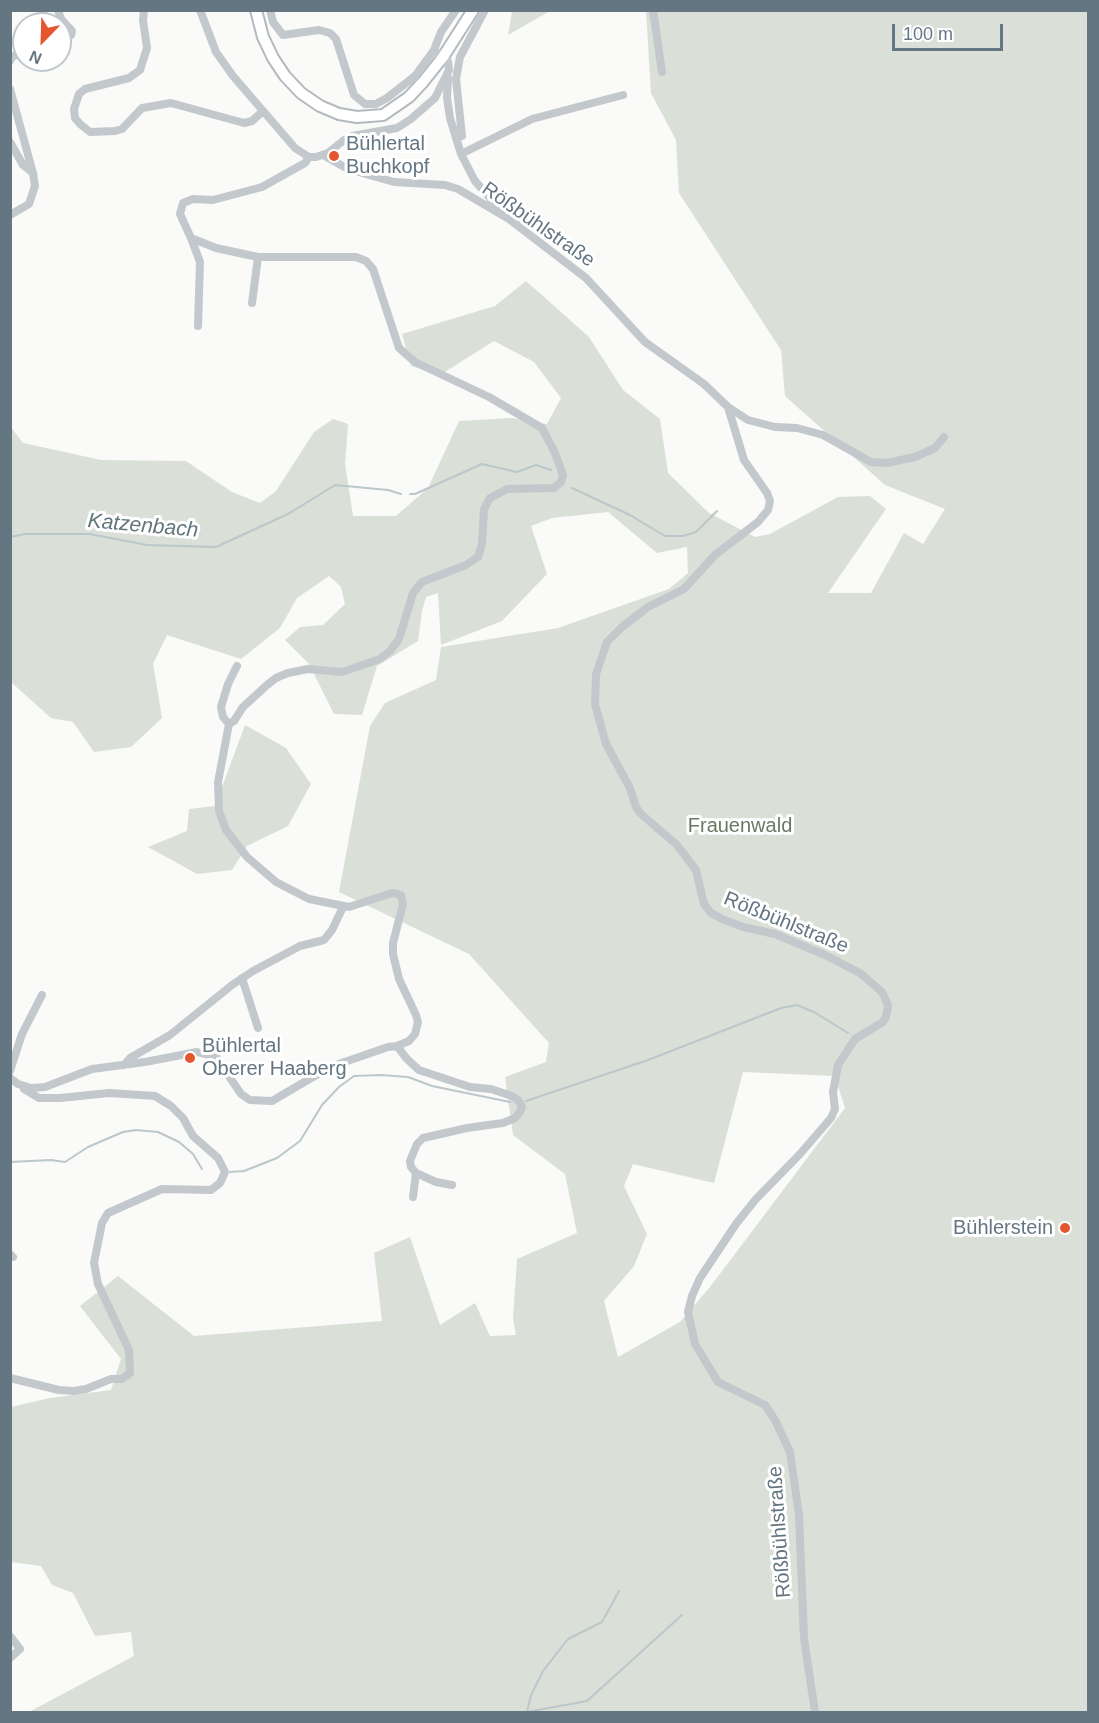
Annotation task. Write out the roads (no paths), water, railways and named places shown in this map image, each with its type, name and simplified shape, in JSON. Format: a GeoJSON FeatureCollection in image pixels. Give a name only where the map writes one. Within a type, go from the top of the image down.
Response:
{"type":"FeatureCollection","features":[{"type":"Feature","properties":{"kind":"main road"},"geometry":{"type":"LineString","coordinates":[[256,10],[263,37],[273,58],[285,76],[301,93],[320,106],[339,114],[357,117],[383,114],[395,108],[423,82],[438,53],[473,10]]}},
{"type":"Feature","properties":{"kind":"street"},"geometry":{"type":"LineString","coordinates":[[144,10],[147,48],[140,70],[129,78],[85,89],[79,94],[74,109],[75,118],[80,124],[90,132],[115,131],[122,129],[142,108],[171,103],[244,123],[252,121],[263,111]]}},
{"type":"Feature","properties":{"kind":"street"},"geometry":{"type":"LineString","coordinates":[[200,10],[216,52],[232,76],[295,148],[309,156],[323,155],[352,136],[398,128],[435,98],[449,70]]}},
{"type":"Feature","properties":{"kind":"street"},"geometry":{"type":"LineString","coordinates":[[270,10],[273,22],[283,36],[320,30],[330,33],[336,39],[354,95],[365,105],[376,104],[387,98],[415,76],[438,53],[441,32],[456,10]]}},
{"type":"Feature","properties":{"kind":"street"},"geometry":{"type":"LineString","coordinates":[[456,138],[462,136],[456,78],[460,57],[485,10]]}},
{"type":"Feature","properties":{"kind":"street"},"geometry":{"type":"LineString","coordinates":[[653,10],[662,72]]}},
{"type":"Feature","properties":{"kind":"street"},"geometry":{"type":"LineString","coordinates":[[438,53],[448,61],[447,98],[450,118],[461,154],[475,181],[508,219]]}},
{"type":"Feature","properties":{"kind":"street"},"geometry":{"type":"LineString","coordinates":[[10,89],[35,186],[29,204],[10,215]]}},
{"type":"Feature","properties":{"kind":"street"},"geometry":{"type":"LineString","coordinates":[[461,154],[532,119],[623,95]]}},
{"type":"Feature","properties":{"kind":"street"},"geometry":{"type":"LineString","coordinates":[[10,142],[23,165],[33,173]]}},
{"type":"Feature","properties":{"kind":"street","name":"Rößbühlstraße"},"geometry":{"type":"LineString","coordinates":[[323,155],[348,169],[394,182],[444,185],[458,189],[508,219],[586,278],[645,342],[704,384],[728,407],[748,420],[823,435],[872,462],[887,463],[915,457],[935,448],[945,437]]}},
{"type":"Feature","properties":{"kind":"street"},"geometry":{"type":"LineString","coordinates":[[198,326],[200,262],[180,214],[183,203],[193,200],[213,200],[262,187],[305,163],[309,156]]}},
{"type":"Feature","properties":{"kind":"street"},"geometry":{"type":"LineString","coordinates":[[190,238],[216,248],[258,257],[356,257],[366,261],[374,269],[399,348],[415,362],[489,397],[542,428],[563,475],[561,482],[554,488],[507,489],[490,498],[484,509],[482,544],[478,556],[466,564],[422,582],[413,593],[399,639],[380,659],[342,672],[308,669],[276,678],[243,707],[234,721],[229,723]]}},
{"type":"Feature","properties":{"kind":"street"},"geometry":{"type":"LineString","coordinates":[[252,303],[258,257]]}},
{"type":"Feature","properties":{"kind":"street","name":"Rößbühlstraße"},"geometry":{"type":"LineString","coordinates":[[728,407],[744,460],[770,501],[768,510],[758,522],[715,555],[684,589],[648,607],[607,642],[596,674],[596,704],[606,744],[630,788],[636,807],[640,814],[676,845],[696,870],[704,904],[711,912],[743,927],[775,934],[860,973],[882,992],[888,1005],[883,1022],[855,1039],[838,1065],[833,1092],[835,1109],[831,1118],[736,1224],[700,1278],[688,1312],[695,1344],[717,1382],[765,1405],[790,1452],[799,1515],[804,1638],[815,1713]]}},
{"type":"Feature","properties":{"kind":"street"},"geometry":{"type":"LineString","coordinates":[[229,723],[223,717],[220,707],[237,666]]}},
{"type":"Feature","properties":{"kind":"street"},"geometry":{"type":"LineString","coordinates":[[18,1084],[31,1088],[45,1087],[92,1069],[197,1052],[216,1057],[241,1094],[250,1100],[272,1101],[330,1067],[397,1046],[409,1041],[415,1034],[418,1022],[399,979],[393,954],[393,944],[403,904],[401,895],[389,894],[358,905],[344,907],[309,899],[276,882],[247,857],[226,830],[219,811],[218,782],[229,723]]}},
{"type":"Feature","properties":{"kind":"street"},"geometry":{"type":"LineString","coordinates":[[124,1065],[130,1058],[189,1021],[242,978],[284,953],[324,940],[344,907]]}},
{"type":"Feature","properties":{"kind":"street"},"geometry":{"type":"LineString","coordinates":[[242,978],[258,1028]]}},
{"type":"Feature","properties":{"kind":"street"},"geometry":{"type":"LineString","coordinates":[[10,1071],[22,1034],[42,994]]}},
{"type":"Feature","properties":{"kind":"street"},"geometry":{"type":"LineString","coordinates":[[397,1046],[419,1070],[470,1087],[491,1089],[512,1095],[522,1107],[515,1118],[503,1123],[423,1138],[417,1144],[410,1161],[416,1173],[436,1182],[452,1185]]}},
{"type":"Feature","properties":{"kind":"street"},"geometry":{"type":"LineString","coordinates":[[10,1078],[39,1098],[109,1093],[155,1096],[171,1106],[183,1118],[194,1136],[218,1158],[225,1172],[220,1183],[211,1190],[162,1189],[108,1214],[102,1223],[94,1263],[98,1284],[129,1350],[130,1373],[122,1378],[111,1379],[74,1391],[50,1388],[10,1378]]}},
{"type":"Feature","properties":{"kind":"street"},"geometry":{"type":"LineString","coordinates":[[413,1197],[416,1173]]}},
{"type":"Feature","properties":{"kind":"street"},"geometry":{"type":"LineString","coordinates":[[10,1636],[20,1649],[10,1658]]}},
{"type":"Feature","properties":{"kind":"waterway","name":"Katzenbach"},"geometry":{"type":"LineString","coordinates":[[410,494],[415,494],[482,464],[517,472],[536,465],[551,470]]}},
{"type":"Feature","properties":{"kind":"waterway","name":"Katzenbach"},"geometry":{"type":"LineString","coordinates":[[10,537],[25,534],[90,534],[147,545],[216,547],[288,514],[335,485],[388,490],[401,494]]}},
{"type":"Feature","properties":{"kind":"waterway","name":"Katzenbach"},"geometry":{"type":"LineString","coordinates":[[572,488],[630,515],[665,536],[683,536],[696,532],[717,511]]}},
{"type":"Feature","properties":{"kind":"waterway"},"geometry":{"type":"LineString","coordinates":[[526,1101],[648,1060],[781,1008],[797,1005],[814,1012],[848,1033]]}},
{"type":"Feature","properties":{"kind":"waterway"},"geometry":{"type":"LineString","coordinates":[[230,1172],[244,1171],[277,1158],[300,1141],[322,1105],[339,1087],[354,1076],[408,1077],[432,1086],[510,1102]]}},
{"type":"Feature","properties":{"kind":"waterway"},"geometry":{"type":"LineString","coordinates":[[10,1162],[51,1160],[65,1162],[88,1147],[123,1132],[136,1130],[158,1132],[179,1142],[193,1154],[202,1169]]}},
{"type":"Feature","properties":{"kind":"waterway"},"geometry":{"type":"LineString","coordinates":[[527,1712],[531,1695],[543,1671],[568,1639],[602,1622],[619,1591]]}},
{"type":"Feature","properties":{"kind":"waterway"},"geometry":{"type":"LineString","coordinates":[[527,1712],[587,1701],[682,1615]]}},
{"type":"Feature","properties":{"kind":"place","name":"Bühlertal Buchkopf"},"geometry":{"type":"Point","coordinates":[334,156]}},
{"type":"Feature","properties":{"kind":"place","name":"Bühlertal Oberer Haaberg"},"geometry":{"type":"Point","coordinates":[190,1058]}},
{"type":"Feature","properties":{"kind":"place","name":"Bühlerstein"},"geometry":{"type":"Point","coordinates":[1065,1228]}},
{"type":"Feature","properties":{"kind":"park label","name":"Frauenwald"},"geometry":{"type":"Point","coordinates":[740,826]}}]}
